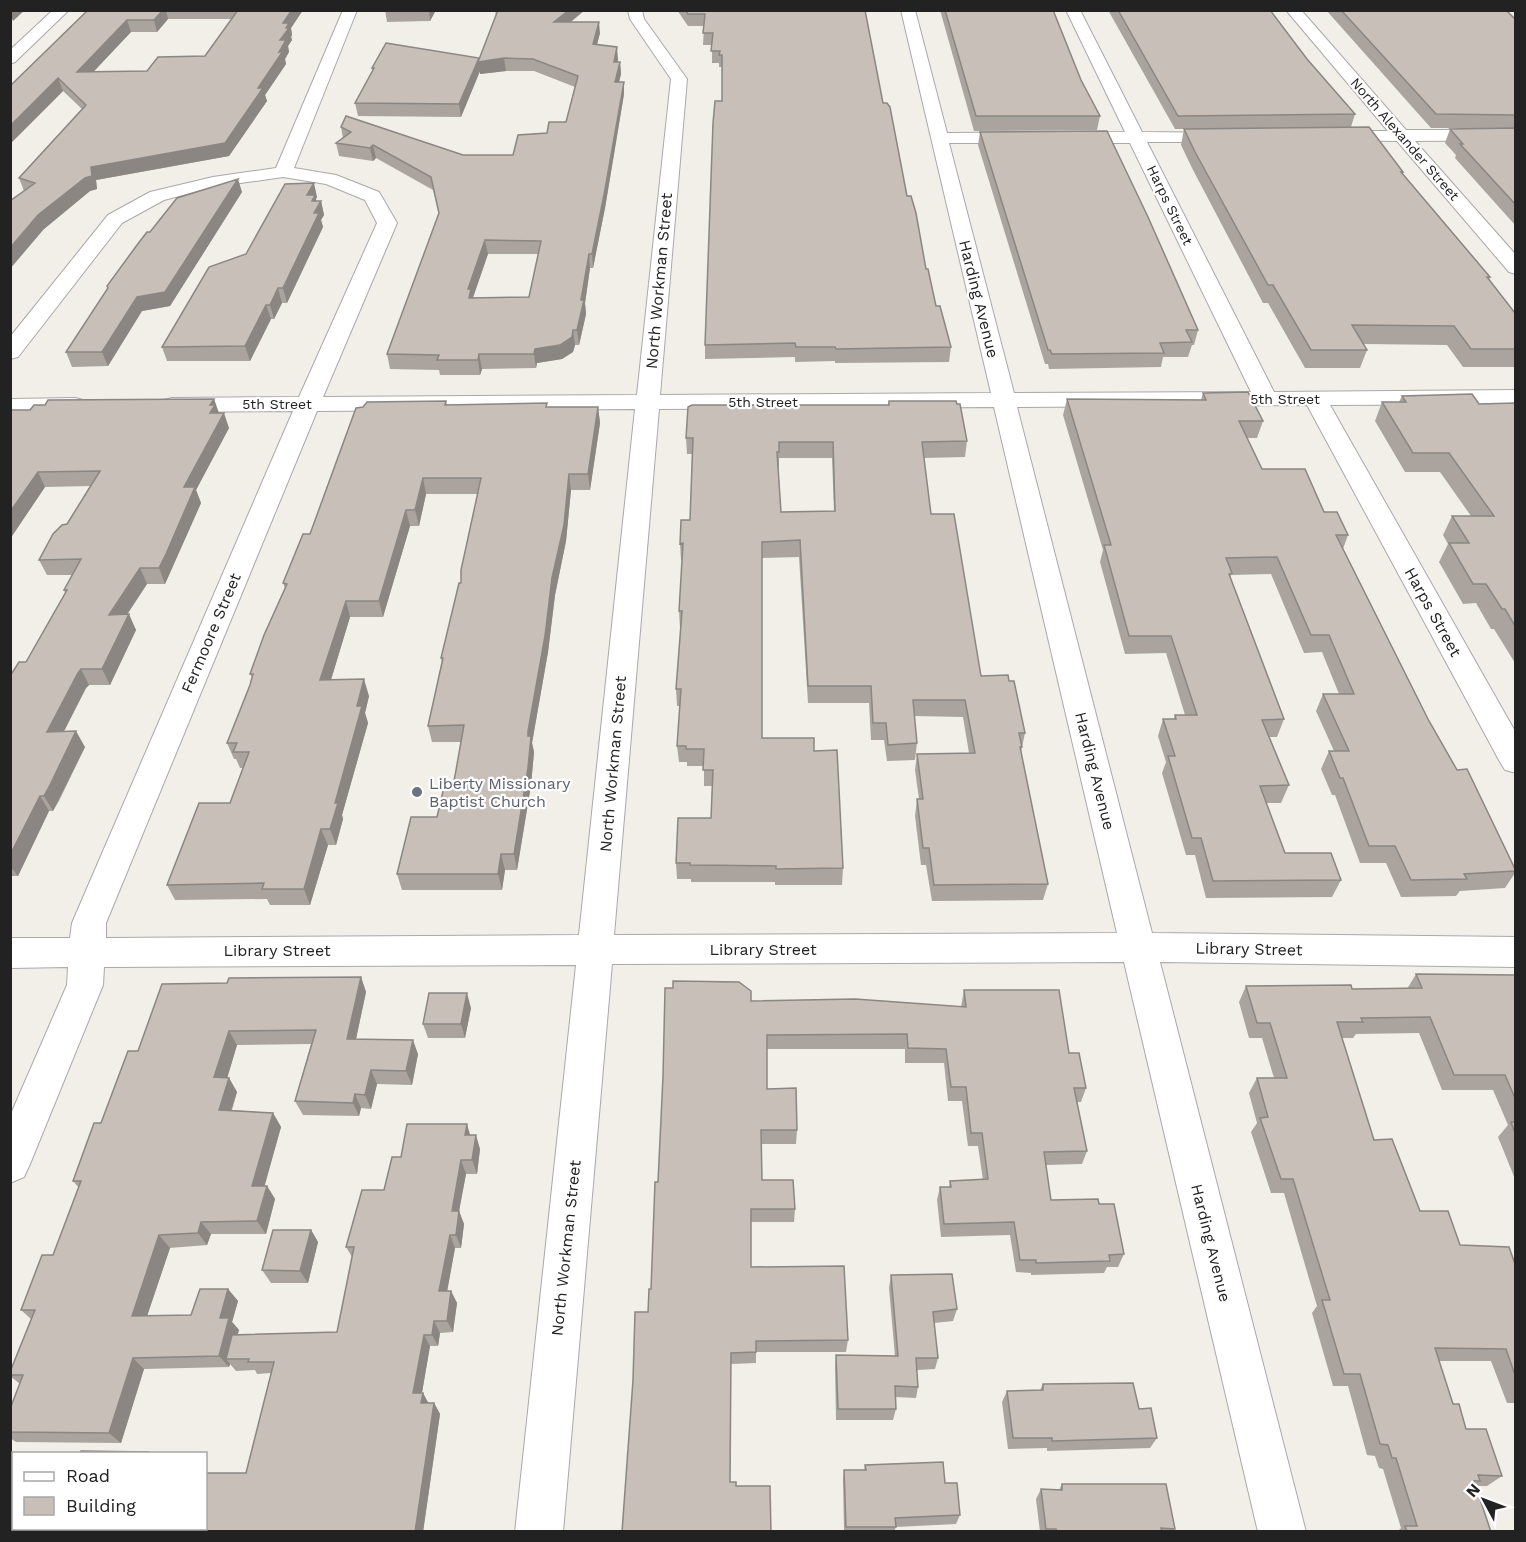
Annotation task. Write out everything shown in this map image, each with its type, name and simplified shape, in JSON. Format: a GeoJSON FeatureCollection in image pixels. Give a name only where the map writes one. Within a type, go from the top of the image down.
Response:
{"type":"FeatureCollection","features":[{"type":"Feature","properties":{"kind":"street"},"geometry":{"type":"LineString","coordinates":[[10,59],[62,10]]}},
{"type":"Feature","properties":{"kind":"street"},"geometry":{"type":"LineString","coordinates":[[10,352],[115,219],[157,196],[213,182],[283,172],[350,10]]}},
{"type":"Feature","properties":{"kind":"street","name":"North Workman Street"},"geometry":{"type":"LineString","coordinates":[[539,1532],[679,79],[637,19],[635,10]]}},
{"type":"Feature","properties":{"kind":"street","name":"Harding Avenue"},"geometry":{"type":"LineString","coordinates":[[908,10],[1282,1532]]}},
{"type":"Feature","properties":{"kind":"street","name":"Harps Street"},"geometry":{"type":"LineString","coordinates":[[1073,10],[1266,399]]}},
{"type":"Feature","properties":{"kind":"street","name":"North Alexander Street"},"geometry":{"type":"LineString","coordinates":[[1293,10],[1515,268]]}},
{"type":"Feature","properties":{"kind":"street"},"geometry":{"type":"LineString","coordinates":[[1320,136],[1515,135]]}},
{"type":"Feature","properties":{"kind":"street"},"geometry":{"type":"LineString","coordinates":[[939,138],[1236,137]]}},
{"type":"Feature","properties":{"kind":"street","name":"Fermoore Street"},"geometry":{"type":"LineString","coordinates":[[10,1164],[85,985],[89,923],[387,223],[372,196],[330,179],[283,172]]}},
{"type":"Feature","properties":{"kind":"street","name":"5th Street"},"geometry":{"type":"LineString","coordinates":[[149,405],[1515,398]]}},
{"type":"Feature","properties":{"kind":"street","name":"Harps Street"},"geometry":{"type":"LineString","coordinates":[[1316,399],[1515,762]]}},
{"type":"Feature","properties":{"kind":"street"},"geometry":{"type":"LineString","coordinates":[[10,406],[103,405]]}},
{"type":"Feature","properties":{"kind":"street","name":"Library Street"},"geometry":{"type":"LineString","coordinates":[[10,952],[1138,947],[1515,952]]}},
{"type":"Feature","properties":{"kind":"building"},"geometry":{"type":"Polygon","coordinates":[[[88,10],[163,10],[154,20],[127,20],[77,72],[147,71],[158,57],[205,56],[238,10],[292,10],[283,23],[289,23],[286,28],[289,28],[280,40],[286,40],[279,52],[283,51],[258,88],[263,88],[225,143],[91,167],[92,176],[85,178],[38,215],[10,248],[10,201],[35,183],[19,178],[86,105],[58,78],[10,126],[10,86],[88,10]]]}},
{"type":"Feature","properties":{"kind":"building"},"geometry":{"type":"Polygon","coordinates":[[[498,10],[569,10],[554,22],[599,22],[593,44],[617,47],[614,62],[620,62],[615,82],[624,82],[592,254],[589,254],[581,300],[584,300],[577,330],[573,330],[572,337],[560,345],[535,349],[534,354],[479,354],[478,360],[437,360],[439,355],[387,354],[439,213],[431,177],[373,145],[370,148],[336,143],[351,132],[341,127],[346,116],[463,155],[513,155],[518,135],[547,133],[549,122],[566,122],[578,76],[533,59],[504,58],[478,62],[498,10]],[[485,240],[468,289],[471,289],[469,298],[529,297],[541,241],[485,240]]]}},
{"type":"Feature","properties":{"kind":"building"},"geometry":{"type":"Polygon","coordinates":[[[685,10],[865,10],[883,103],[887,103],[890,107],[907,196],[911,196],[916,213],[926,269],[928,269],[936,306],[940,306],[951,347],[836,349],[835,347],[796,347],[795,343],[705,345],[713,123],[715,101],[722,101],[722,55],[719,55],[720,51],[711,51],[713,33],[703,33],[705,14],[688,14],[685,10]]]}},
{"type":"Feature","properties":{"kind":"building"},"geometry":{"type":"Polygon","coordinates":[[[945,10],[1053,10],[1081,80],[1100,116],[976,116],[945,10]]]}},
{"type":"Feature","properties":{"kind":"building"},"geometry":{"type":"Polygon","coordinates":[[[1118,10],[1270,10],[1307,59],[1355,114],[1178,116],[1118,10]]]}},
{"type":"Feature","properties":{"kind":"building"},"geometry":{"type":"Polygon","coordinates":[[[1341,10],[1506,10],[1515,19],[1515,115],[1436,114],[1341,10]]]}},
{"type":"Feature","properties":{"kind":"building"},"geometry":{"type":"Polygon","coordinates":[[[386,43],[479,58],[459,104],[355,103],[386,43]]]}},
{"type":"Feature","properties":{"kind":"building"},"geometry":{"type":"Polygon","coordinates":[[[1369,127],[1403,172],[1401,172],[1490,277],[1487,277],[1515,313],[1515,349],[1471,349],[1454,326],[1352,325],[1367,350],[1311,350],[1273,285],[1268,285],[1184,129],[1369,127]]]}},
{"type":"Feature","properties":{"kind":"building"},"geometry":{"type":"Polygon","coordinates":[[[1515,128],[1515,204],[1460,144],[1463,144],[1450,129],[1515,128]]]}},
{"type":"Feature","properties":{"kind":"building"},"geometry":{"type":"Polygon","coordinates":[[[1107,131],[1198,330],[1186,330],[1192,342],[1160,343],[1164,353],[1052,354],[1048,350],[980,132],[1107,131]]]}},
{"type":"Feature","properties":{"kind":"building"},"geometry":{"type":"Polygon","coordinates":[[[238,179],[165,292],[137,297],[102,352],[66,352],[108,288],[107,286],[147,232],[150,232],[177,198],[238,179]]]}},
{"type":"Feature","properties":{"kind":"building"},"geometry":{"type":"Polygon","coordinates":[[[314,183],[307,195],[315,195],[312,201],[321,201],[314,213],[319,213],[283,288],[278,288],[270,305],[266,305],[245,346],[162,347],[209,267],[246,254],[285,184],[314,183]]]}},
{"type":"Feature","properties":{"kind":"building"},"geometry":{"type":"Polygon","coordinates":[[[1248,392],[1263,421],[1239,421],[1262,469],[1305,469],[1324,512],[1337,512],[1348,535],[1336,535],[1428,719],[1457,770],[1467,769],[1515,871],[1464,874],[1467,879],[1411,880],[1395,846],[1369,846],[1343,778],[1340,778],[1329,751],[1349,751],[1323,694],[1354,694],[1329,635],[1311,635],[1277,557],[1226,558],[1232,573],[1229,574],[1284,719],[1262,720],[1289,785],[1260,786],[1285,853],[1331,853],[1341,880],[1213,881],[1201,838],[1192,838],[1168,756],[1175,756],[1163,719],[1176,719],[1175,715],[1197,715],[1171,636],[1129,636],[1104,545],[1111,545],[1067,399],[1206,400],[1203,393],[1248,392]]]}},
{"type":"Feature","properties":{"kind":"building"},"geometry":{"type":"Polygon","coordinates":[[[1472,394],[1479,404],[1515,403],[1515,626],[1486,584],[1473,584],[1449,543],[1469,543],[1452,516],[1494,516],[1449,453],[1413,453],[1382,402],[1406,402],[1402,396],[1472,394]]]}},
{"type":"Feature","properties":{"kind":"building"},"geometry":{"type":"Polygon","coordinates":[[[214,399],[210,405],[215,405],[210,413],[224,413],[184,487],[195,487],[166,554],[159,568],[140,568],[109,615],[129,614],[102,669],[81,669],[47,732],[76,731],[50,785],[44,796],[40,796],[10,855],[10,676],[19,662],[26,662],[67,590],[64,590],[81,559],[39,560],[53,534],[62,525],[67,524],[100,471],[38,472],[10,512],[10,410],[30,410],[34,405],[45,405],[48,400],[214,399]]]}},
{"type":"Feature","properties":{"kind":"building"},"geometry":{"type":"Polygon","coordinates":[[[446,401],[445,405],[547,403],[546,407],[598,407],[588,474],[569,474],[564,525],[552,578],[545,636],[528,731],[528,736],[531,736],[528,768],[514,854],[501,854],[498,874],[397,874],[411,817],[437,817],[444,787],[453,787],[464,725],[428,726],[443,658],[441,658],[459,583],[461,583],[461,570],[481,478],[423,478],[415,510],[406,510],[379,601],[346,601],[320,680],[364,679],[357,706],[362,706],[335,803],[338,803],[330,829],[321,829],[304,889],[262,889],[264,883],[167,885],[199,803],[230,803],[249,752],[233,752],[237,743],[227,743],[250,685],[253,674],[250,674],[264,635],[287,584],[283,583],[303,534],[310,534],[356,408],[363,407],[367,402],[446,401]]]}},
{"type":"Feature","properties":{"kind":"building"},"geometry":{"type":"Polygon","coordinates":[[[889,401],[956,401],[960,404],[967,441],[922,442],[931,514],[954,514],[981,676],[1008,675],[1009,681],[1014,681],[1025,733],[1019,733],[1022,747],[1020,747],[1048,884],[934,885],[929,848],[923,848],[917,799],[923,799],[917,754],[975,753],[965,700],[913,700],[917,743],[888,745],[886,723],[873,723],[871,686],[808,686],[800,540],[762,542],[762,738],[814,738],[814,751],[837,750],[843,868],[776,869],[776,866],[676,863],[678,818],[711,818],[713,770],[703,770],[704,749],[686,749],[686,746],[677,746],[681,689],[676,689],[682,611],[679,611],[683,543],[680,544],[681,520],[690,520],[693,438],[686,438],[688,407],[692,405],[889,405],[889,401]],[[779,442],[779,452],[777,452],[781,512],[835,511],[833,442],[779,442]]]}},
{"type":"Feature","properties":{"kind":"building"},"geometry":{"type":"Polygon","coordinates":[[[1416,974],[1515,975],[1515,1098],[1505,1075],[1454,1075],[1430,1017],[1361,1018],[1363,1022],[1337,1022],[1374,1140],[1392,1139],[1420,1211],[1448,1211],[1460,1245],[1509,1247],[1515,1264],[1515,1375],[1506,1349],[1435,1348],[1453,1404],[1459,1404],[1466,1429],[1486,1429],[1502,1476],[1478,1475],[1480,1481],[1474,1481],[1491,1532],[1407,1532],[1405,1526],[1417,1526],[1396,1458],[1392,1458],[1388,1445],[1380,1444],[1360,1374],[1344,1374],[1322,1300],[1330,1300],[1293,1179],[1281,1179],[1260,1118],[1268,1117],[1257,1078],[1287,1078],[1270,1023],[1257,1023],[1246,986],[1351,985],[1352,989],[1422,988],[1416,974]]]}},
{"type":"Feature","properties":{"kind":"building"},"geometry":{"type":"Polygon","coordinates":[[[361,977],[347,1039],[413,1040],[406,1071],[371,1070],[365,1095],[355,1094],[353,1103],[295,1101],[316,1030],[229,1031],[214,1077],[229,1078],[219,1110],[273,1113],[252,1186],[267,1186],[257,1221],[201,1222],[198,1233],[159,1235],[132,1316],[191,1315],[200,1289],[228,1289],[220,1318],[229,1318],[219,1356],[133,1358],[109,1433],[10,1432],[10,1409],[23,1375],[10,1375],[10,1372],[35,1310],[21,1310],[42,1255],[53,1255],[81,1181],[73,1181],[94,1123],[101,1123],[128,1051],[138,1051],[162,984],[227,983],[229,978],[361,977]]]}},
{"type":"Feature","properties":{"kind":"building"},"geometry":{"type":"Polygon","coordinates":[[[673,981],[739,982],[751,991],[751,1001],[855,999],[966,1007],[964,990],[1059,990],[1069,1053],[1079,1053],[1086,1088],[1074,1088],[1087,1151],[1044,1152],[1051,1200],[1098,1199],[1099,1204],[1114,1204],[1124,1254],[1109,1255],[1110,1261],[1036,1263],[1036,1260],[1020,1260],[1014,1222],[944,1224],[940,1187],[951,1187],[950,1181],[988,1179],[982,1133],[971,1133],[966,1087],[951,1087],[946,1049],[908,1048],[907,1034],[767,1035],[767,1089],[796,1088],[797,1130],[761,1130],[762,1180],[793,1180],[795,1209],[751,1209],[751,1267],[844,1266],[848,1340],[756,1341],[756,1352],[731,1353],[730,1482],[736,1482],[736,1486],[770,1486],[771,1532],[622,1532],[633,1380],[635,1312],[648,1312],[649,1289],[651,1289],[655,1182],[658,1182],[663,1076],[665,988],[673,988],[673,981]]]}},
{"type":"Feature","properties":{"kind":"building"},"geometry":{"type":"Polygon","coordinates":[[[429,993],[467,993],[461,1024],[423,1024],[429,993]]]}},
{"type":"Feature","properties":{"kind":"building"},"geometry":{"type":"Polygon","coordinates":[[[407,1124],[467,1124],[465,1135],[476,1135],[472,1160],[461,1160],[452,1211],[459,1211],[456,1235],[450,1235],[439,1291],[451,1291],[447,1321],[434,1321],[432,1335],[424,1335],[413,1393],[423,1393],[421,1403],[434,1403],[415,1532],[31,1532],[32,1530],[207,1530],[207,1473],[246,1473],[274,1362],[226,1359],[232,1335],[337,1332],[354,1247],[346,1247],[362,1190],[384,1190],[392,1157],[401,1157],[407,1124]]]}},
{"type":"Feature","properties":{"kind":"building"},"geometry":{"type":"Polygon","coordinates":[[[273,1230],[311,1230],[300,1271],[262,1270],[273,1230]]]}},
{"type":"Feature","properties":{"kind":"building"},"geometry":{"type":"Polygon","coordinates":[[[952,1274],[957,1309],[933,1312],[938,1358],[916,1358],[918,1387],[895,1386],[896,1409],[838,1409],[836,1355],[898,1356],[891,1275],[952,1274]]]}},
{"type":"Feature","properties":{"kind":"building"},"geometry":{"type":"Polygon","coordinates":[[[1133,1383],[1139,1409],[1151,1408],[1157,1438],[1052,1441],[1052,1438],[1013,1438],[1007,1391],[1043,1390],[1043,1384],[1133,1383]]]}},
{"type":"Feature","properties":{"kind":"building"},"geometry":{"type":"Polygon","coordinates":[[[81,1451],[148,1452],[81,1452],[81,1451]]]}},
{"type":"Feature","properties":{"kind":"building"},"geometry":{"type":"Polygon","coordinates":[[[943,1462],[945,1483],[957,1483],[960,1515],[895,1518],[896,1527],[846,1527],[844,1470],[866,1470],[865,1465],[943,1462]]]}},
{"type":"Feature","properties":{"kind":"building"},"geometry":{"type":"Polygon","coordinates":[[[1062,1484],[1166,1484],[1175,1529],[1161,1528],[1162,1532],[1057,1532],[1056,1529],[1046,1529],[1041,1489],[1062,1490],[1062,1484]]]}},
{"type":"Feature","properties":{"kind":"place","name":"Liberty Missionary Baptist Church"},"geometry":{"type":"Point","coordinates":[417,792]}}]}
